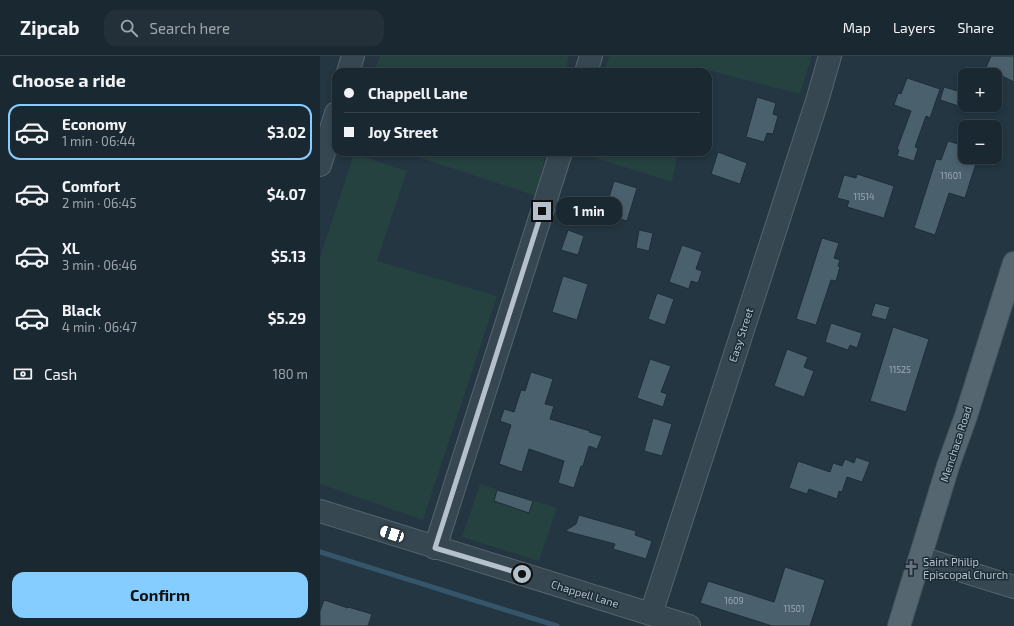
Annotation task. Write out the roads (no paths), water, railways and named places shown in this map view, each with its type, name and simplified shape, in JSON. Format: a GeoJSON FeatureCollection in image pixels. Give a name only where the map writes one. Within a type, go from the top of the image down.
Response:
{"type":"FeatureCollection","features":[{"type":"Feature","properties":{"kind":"main road","name":"Menchaca Road"},"geometry":{"type":"LineString","coordinates":[[899,626],[948,466],[966,416],[1014,263]]}},
{"type":"Feature","properties":{"kind":"street"},"geometry":{"type":"LineString","coordinates":[[349,68],[353,56]]}},
{"type":"Feature","properties":{"kind":"street"},"geometry":{"type":"LineString","coordinates":[[587,68],[591,56]]}},
{"type":"Feature","properties":{"kind":"street","name":"Easy Street"},"geometry":{"type":"LineString","coordinates":[[651,614],[830,56]]}},
{"type":"Feature","properties":{"kind":"street"},"geometry":{"type":"LineString","coordinates":[[320,165],[332,126]]}},
{"type":"Feature","properties":{"kind":"street"},"geometry":{"type":"LineString","coordinates":[[435,548],[560,156]]}},
{"type":"Feature","properties":{"kind":"street","name":"Chappell Lane"},"geometry":{"type":"LineString","coordinates":[[320,511],[689,626]]}},
{"type":"Feature","properties":{"kind":"street"},"geometry":{"type":"LineString","coordinates":[[921,558],[1014,587]]}},
{"type":"Feature","properties":{"kind":"waterway"},"geometry":{"type":"LineString","coordinates":[[320,552],[557,626]]}},
{"type":"Feature","properties":{"kind":"place","name":"Saint Philip Episcopal Church"},"geometry":{"type":"Point","coordinates":[911,568]}}]}
